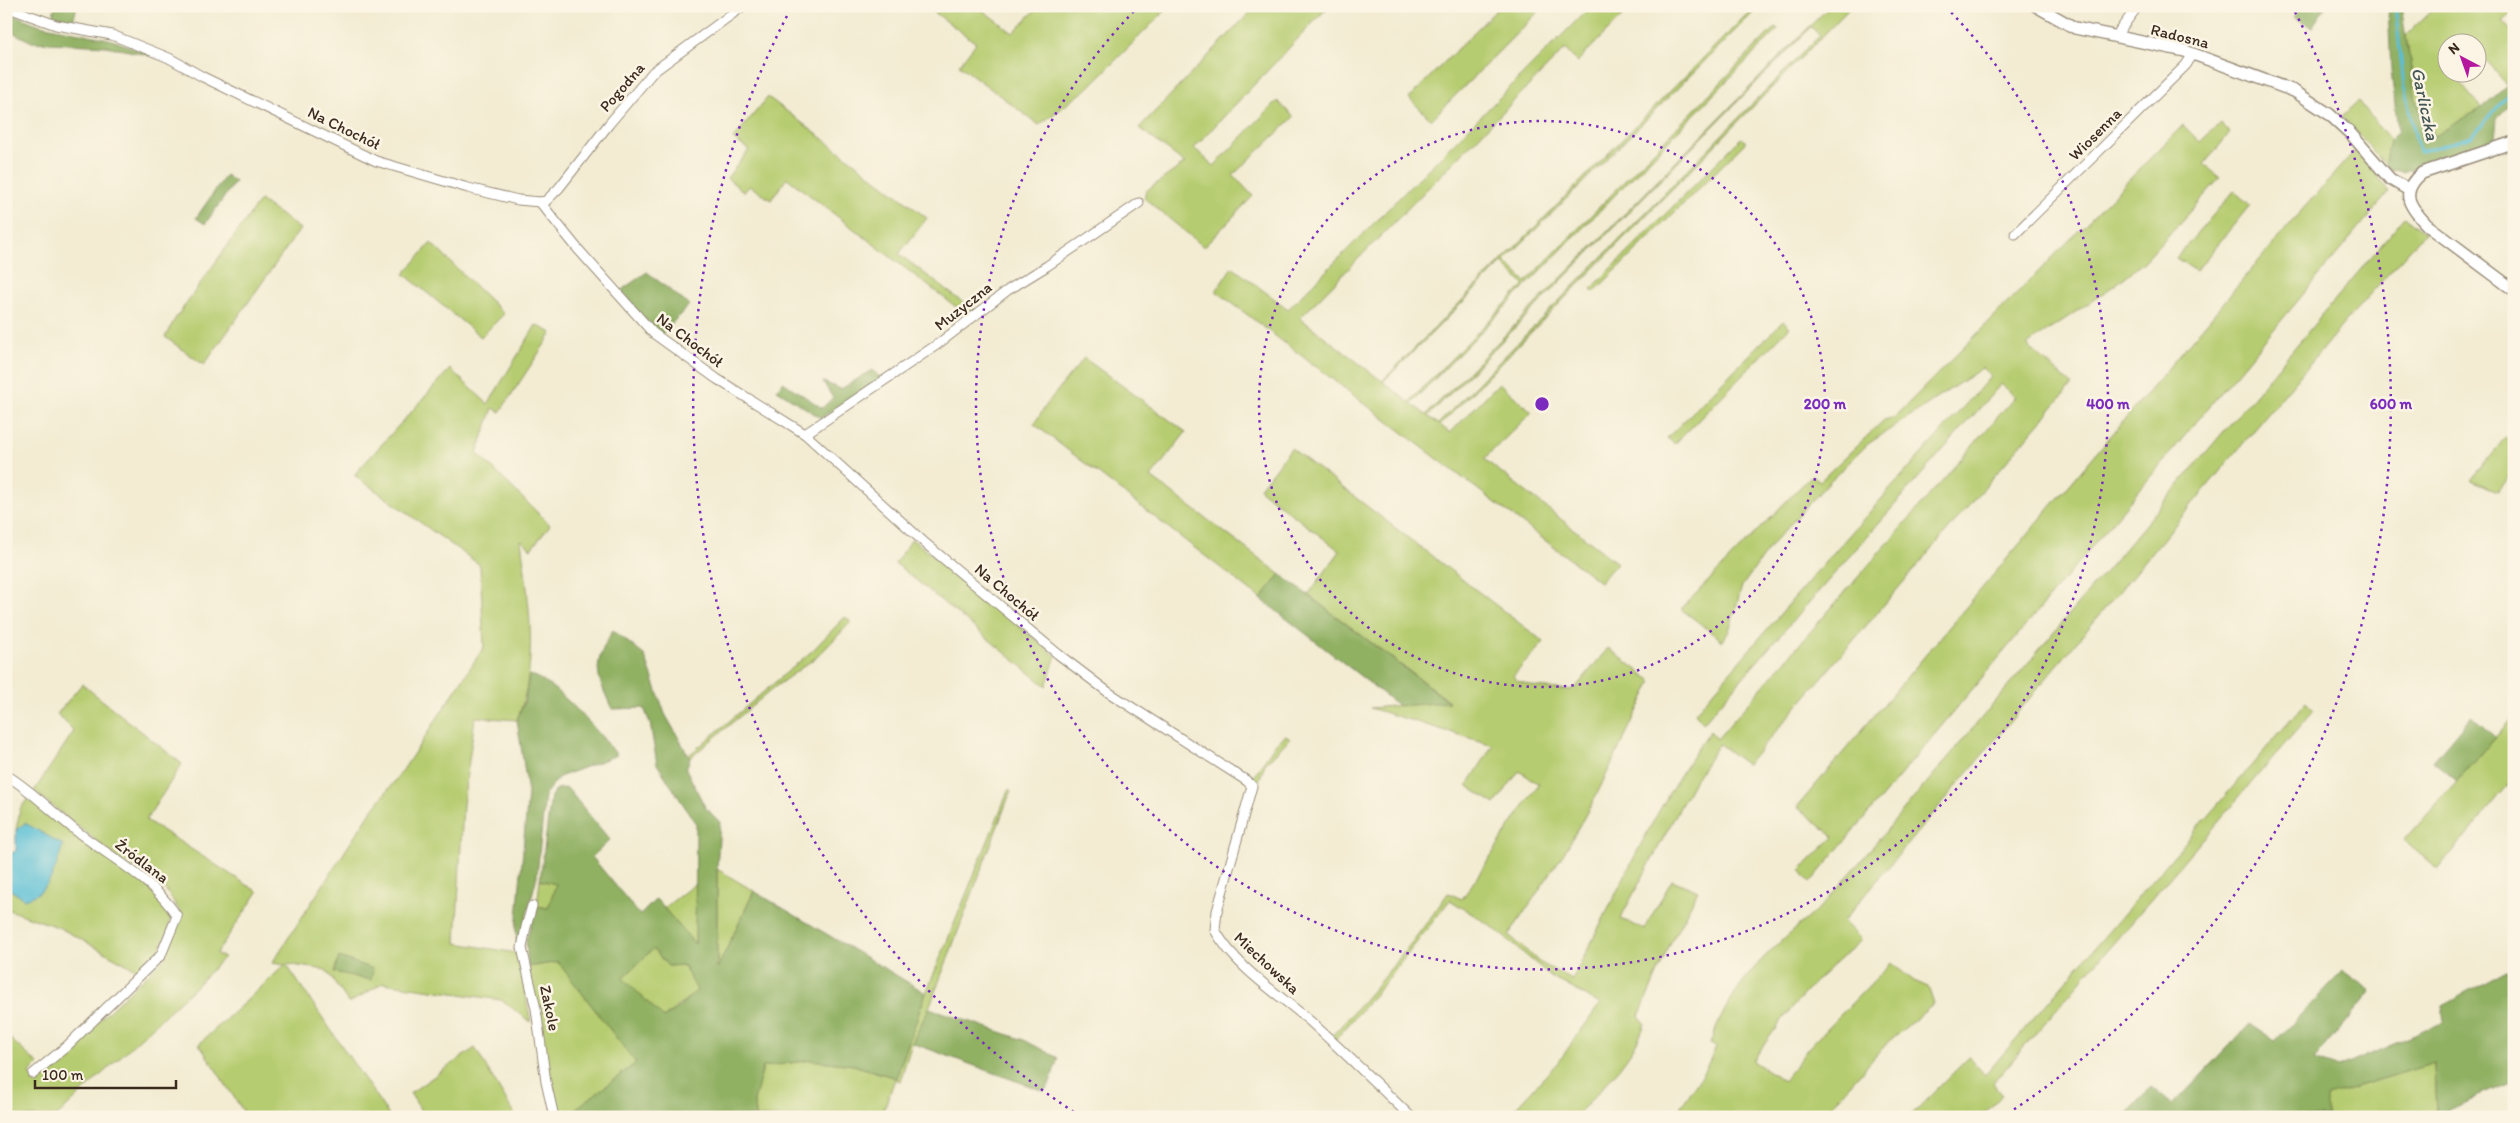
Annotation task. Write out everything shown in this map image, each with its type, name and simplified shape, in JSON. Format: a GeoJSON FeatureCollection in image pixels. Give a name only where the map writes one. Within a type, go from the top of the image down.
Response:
{"type":"FeatureCollection","features":[{"type":"Feature","properties":{"kind":"street","name":"Pogodna"},"geometry":{"type":"LineString","coordinates":[[540,202],[546,201],[559,188],[626,102],[653,72],[743,6]]}},
{"type":"Feature","properties":{"kind":"street","name":"Radosna"},"geometry":{"type":"LineString","coordinates":[[2036,6],[2075,28],[2193,54],[2289,88],[2329,114],[2351,134],[2390,179],[2409,190]]}},
{"type":"Feature","properties":{"kind":"street"},"geometry":{"type":"LineString","coordinates":[[2116,38],[2138,6]]}},
{"type":"Feature","properties":{"kind":"street","name":"Na Chochół"},"geometry":{"type":"LineString","coordinates":[[6,7],[56,25],[112,35],[169,58],[202,77],[376,161],[468,188],[518,200],[540,202],[577,248],[653,333],[717,379],[805,434],[926,544],[1058,654],[1108,692],[1252,786]]}},
{"type":"Feature","properties":{"kind":"street","name":"Wiosenna"},"geometry":{"type":"LineString","coordinates":[[2015,234],[2186,65],[2193,54]]}},
{"type":"Feature","properties":{"kind":"street"},"geometry":{"type":"LineString","coordinates":[[2514,142],[2422,173],[2413,181],[2409,190],[2411,206],[2427,225],[2514,290]]}},
{"type":"Feature","properties":{"kind":"street","name":"Muzyczna"},"geometry":{"type":"LineString","coordinates":[[805,434],[938,344],[1008,290],[1048,266],[1139,203]]}},
{"type":"Feature","properties":{"kind":"street","name":"Źródlana"},"geometry":{"type":"LineString","coordinates":[[6,775],[81,835],[152,885],[165,898],[177,916],[161,955],[67,1046],[33,1074]]}},
{"type":"Feature","properties":{"kind":"street","name":"Miechowska"},"geometry":{"type":"LineString","coordinates":[[1252,786],[1217,910],[1214,930],[1224,944],[1247,968],[1317,1028],[1411,1117]]}},
{"type":"Feature","properties":{"kind":"street","name":"Zakole"},"geometry":{"type":"LineString","coordinates":[[532,906],[522,948],[536,1008],[546,1082],[554,1117]]}},
{"type":"Feature","properties":{"kind":"green space"},"geometry":{"type":"Polygon","coordinates":[[[55,6],[77,6],[73,22],[53,15],[55,6]]]}},
{"type":"Feature","properties":{"kind":"green space"},"geometry":{"type":"Polygon","coordinates":[[[926,6],[977,6],[1013,33],[1039,6],[1170,6],[1087,89],[1039,125],[959,65],[976,43],[926,6]]]}},
{"type":"Feature","properties":{"kind":"green space"},"geometry":{"type":"Polygon","coordinates":[[[1256,6],[1329,6],[1194,148],[1214,166],[1277,101],[1294,117],[1233,175],[1253,196],[1204,247],[1144,198],[1146,191],[1185,163],[1139,128],[1256,6]]]}},
{"type":"Feature","properties":{"kind":"green space"},"geometry":{"type":"Polygon","coordinates":[[[1500,6],[1544,6],[1431,120],[1409,98],[1500,6]]]}},
{"type":"Feature","properties":{"kind":"green space"},"geometry":{"type":"Polygon","coordinates":[[[1591,6],[1632,6],[1577,62],[1565,49],[1300,318],[1382,381],[1755,6],[1757,9],[1504,261],[1526,282],[1775,27],[1778,29],[1411,403],[1426,415],[1830,6],[1852,6],[1440,425],[1450,433],[1499,383],[1532,412],[1484,459],[1617,563],[1600,582],[1216,291],[1232,267],[1288,309],[1591,6]],[[1811,27],[1428,416],[1438,424],[1820,35],[1811,27]],[[1502,263],[1383,382],[1409,402],[1524,285],[1502,263]]]}},
{"type":"Feature","properties":{"kind":"green space"},"geometry":{"type":"Polygon","coordinates":[[[2300,6],[2326,6],[2312,27],[2294,17],[2300,6]]]}},
{"type":"Feature","properties":{"kind":"green space"},"geometry":{"type":"Polygon","coordinates":[[[2388,6],[2401,6],[2416,101],[2434,136],[2481,108],[2514,80],[2514,100],[2497,118],[2495,139],[2487,145],[2402,172],[2389,169],[2385,164],[2390,141],[2398,130],[2391,70],[2388,6]]]}},
{"type":"Feature","properties":{"kind":"green space"},"geometry":{"type":"Polygon","coordinates":[[[2436,6],[2514,6],[2514,10],[2503,21],[2514,33],[2514,80],[2507,85],[2488,63],[2488,32],[2438,32],[2438,82],[2459,82],[2481,108],[2434,137],[2416,101],[2406,35],[2436,6]]]}},
{"type":"Feature","properties":{"kind":"green space"},"geometry":{"type":"Polygon","coordinates":[[[6,12],[40,25],[109,39],[161,58],[106,46],[32,42],[6,29],[6,12]]]}},
{"type":"Feature","properties":{"kind":"green space"},"geometry":{"type":"Polygon","coordinates":[[[768,97],[927,218],[899,254],[973,310],[968,316],[787,178],[771,200],[750,186],[744,192],[727,178],[749,150],[733,139],[768,97]]]}},
{"type":"Feature","properties":{"kind":"green space"},"geometry":{"type":"Polygon","coordinates":[[[2358,101],[2390,141],[2385,164],[2342,116],[2358,101]]]}},
{"type":"Feature","properties":{"kind":"green space"},"geometry":{"type":"Polygon","coordinates":[[[2220,123],[2230,133],[2204,164],[2220,178],[2145,261],[2115,285],[2027,345],[2072,385],[1747,765],[1719,744],[1693,783],[1620,919],[1644,929],[1672,880],[1698,891],[1670,944],[1639,1016],[1645,1023],[1640,1036],[1625,1061],[1575,1117],[1507,1117],[1559,1061],[1600,1004],[1552,977],[1491,926],[1450,900],[1384,984],[1335,1040],[1331,1037],[1392,967],[1448,893],[1462,899],[1539,784],[1519,771],[1495,804],[1467,786],[1493,745],[1370,708],[1449,701],[1308,595],[1340,551],[1259,489],[1291,448],[1544,642],[1513,676],[1518,681],[1536,687],[1570,690],[1577,686],[1608,648],[1652,681],[1595,798],[1564,853],[1509,935],[1539,962],[1572,980],[1653,821],[1710,731],[1717,739],[2015,397],[2001,384],[1703,723],[1695,713],[1826,561],[1991,376],[1982,368],[1868,444],[1830,481],[1773,543],[1742,586],[1729,631],[1723,641],[1681,609],[1812,475],[1820,481],[1884,420],[1895,417],[2183,125],[2200,142],[2220,123]]]}},
{"type":"Feature","properties":{"kind":"green space"},"geometry":{"type":"Polygon","coordinates":[[[1741,138],[1746,142],[1594,292],[1591,289],[1741,138]]]}},
{"type":"Feature","properties":{"kind":"green space"},"geometry":{"type":"Polygon","coordinates":[[[2357,148],[2389,192],[1810,883],[1800,870],[1834,837],[1797,807],[2301,211],[2357,148]]]}},
{"type":"Feature","properties":{"kind":"green space"},"geometry":{"type":"Polygon","coordinates":[[[226,175],[235,182],[205,224],[196,218],[226,175]]]}},
{"type":"Feature","properties":{"kind":"green space"},"geometry":{"type":"Polygon","coordinates":[[[2234,191],[2250,205],[2196,271],[2176,258],[2234,191]]]}},
{"type":"Feature","properties":{"kind":"green space"},"geometry":{"type":"Polygon","coordinates":[[[260,200],[300,229],[204,365],[165,337],[175,319],[260,200]]]}},
{"type":"Feature","properties":{"kind":"green space"},"geometry":{"type":"Polygon","coordinates":[[[2405,217],[2425,233],[2345,322],[1843,921],[1862,940],[1802,996],[1777,1026],[1753,1061],[1784,1081],[1808,1048],[1891,963],[1914,981],[1928,987],[1934,1004],[1889,1041],[1831,1106],[1841,1117],[1673,1117],[1707,1066],[1716,1047],[1710,1044],[1720,1020],[1731,999],[1744,981],[1773,949],[1826,902],[2405,217]]]}},
{"type":"Feature","properties":{"kind":"green space"},"geometry":{"type":"Polygon","coordinates":[[[431,243],[504,314],[481,337],[404,274],[431,243]]]}},
{"type":"Feature","properties":{"kind":"green space"},"geometry":{"type":"Polygon","coordinates":[[[647,272],[689,305],[661,335],[642,317],[620,291],[647,272]]]}},
{"type":"Feature","properties":{"kind":"green space"},"geometry":{"type":"Polygon","coordinates":[[[1783,321],[1790,327],[1675,444],[1667,438],[1783,321]]]}},
{"type":"Feature","properties":{"kind":"green space"},"geometry":{"type":"Polygon","coordinates":[[[536,325],[552,333],[500,412],[493,408],[477,453],[550,525],[531,549],[521,540],[529,608],[530,654],[524,699],[517,720],[475,717],[463,804],[456,943],[517,953],[531,1022],[501,1000],[383,983],[349,1003],[326,970],[286,964],[390,1117],[247,1117],[199,1044],[285,965],[272,963],[370,813],[403,770],[484,647],[480,565],[354,475],[450,369],[488,404],[536,325]]]}},
{"type":"Feature","properties":{"kind":"green space"},"geometry":{"type":"Polygon","coordinates":[[[1084,358],[1186,432],[1151,477],[1280,574],[1261,599],[1034,424],[1049,401],[1084,358]]]}},
{"type":"Feature","properties":{"kind":"green space"},"geometry":{"type":"Polygon","coordinates":[[[872,370],[881,378],[821,418],[777,390],[783,382],[822,408],[833,398],[823,382],[841,389],[872,370]]]}},
{"type":"Feature","properties":{"kind":"green space"},"geometry":{"type":"Polygon","coordinates":[[[2505,438],[2514,444],[2514,472],[2498,491],[2470,480],[2505,438]]]}},
{"type":"Feature","properties":{"kind":"green space"},"geometry":{"type":"Polygon","coordinates":[[[912,539],[1056,656],[1046,686],[895,563],[912,539]]]}},
{"type":"Feature","properties":{"kind":"green space"},"geometry":{"type":"Polygon","coordinates":[[[1280,574],[1449,702],[1399,706],[1261,599],[1280,574]]]}},
{"type":"Feature","properties":{"kind":"green space"},"geometry":{"type":"Polygon","coordinates":[[[845,617],[851,622],[818,656],[775,687],[690,758],[688,756],[812,651],[845,617]]]}},
{"type":"Feature","properties":{"kind":"green space"},"geometry":{"type":"Polygon","coordinates":[[[613,630],[645,656],[665,714],[690,758],[686,769],[705,807],[720,822],[717,869],[717,969],[754,891],[926,993],[896,1078],[853,1065],[811,1060],[763,1067],[754,1101],[755,1117],[565,1117],[636,1063],[558,962],[528,967],[526,940],[537,906],[548,908],[556,884],[540,880],[551,796],[557,789],[567,788],[610,840],[592,857],[640,915],[656,899],[695,944],[696,824],[657,764],[650,723],[644,708],[612,709],[602,686],[598,669],[606,642],[613,630]],[[653,949],[623,978],[664,1018],[697,990],[683,965],[668,966],[653,949]]]}},
{"type":"Feature","properties":{"kind":"green space"},"geometry":{"type":"Polygon","coordinates":[[[529,675],[551,686],[564,697],[589,722],[617,755],[559,777],[545,794],[537,876],[517,953],[516,929],[528,793],[517,720],[525,700],[529,675]]]}},
{"type":"Feature","properties":{"kind":"green space"},"geometry":{"type":"Polygon","coordinates":[[[82,684],[182,764],[146,820],[258,892],[216,954],[224,957],[196,986],[56,1117],[6,1117],[6,1035],[38,1064],[29,1074],[34,1078],[56,1061],[165,958],[180,911],[162,885],[119,859],[34,791],[74,731],[57,714],[82,684]]]}},
{"type":"Feature","properties":{"kind":"green space"},"geometry":{"type":"Polygon","coordinates":[[[2306,702],[2314,710],[1993,1083],[2002,1095],[1982,1117],[1909,1117],[1969,1057],[1985,1075],[2306,702]]]}},
{"type":"Feature","properties":{"kind":"green space"},"geometry":{"type":"Polygon","coordinates":[[[2471,716],[2495,737],[2457,781],[2433,761],[2471,716]]]}},
{"type":"Feature","properties":{"kind":"green space"},"geometry":{"type":"Polygon","coordinates":[[[2512,718],[2514,720],[2514,778],[2438,869],[2404,841],[2512,718]]]}},
{"type":"Feature","properties":{"kind":"green space"},"geometry":{"type":"Polygon","coordinates":[[[1286,735],[1290,738],[1265,764],[1258,783],[1251,780],[1276,743],[1286,735]]]}},
{"type":"Feature","properties":{"kind":"green space"},"geometry":{"type":"Polygon","coordinates":[[[1009,789],[1011,791],[929,1008],[912,1043],[900,1081],[895,1079],[881,1117],[755,1117],[754,1101],[763,1067],[811,1060],[853,1065],[896,1078],[926,993],[1009,789]]]}},
{"type":"Feature","properties":{"kind":"green space"},"geometry":{"type":"Polygon","coordinates":[[[29,797],[127,870],[147,886],[168,908],[170,917],[167,935],[158,951],[141,972],[60,928],[6,909],[6,887],[24,899],[25,824],[16,830],[20,809],[29,797]]]}},
{"type":"Feature","properties":{"kind":"green space"},"geometry":{"type":"Polygon","coordinates":[[[717,869],[754,891],[717,970],[717,869]]]}},
{"type":"Feature","properties":{"kind":"green space"},"geometry":{"type":"Polygon","coordinates":[[[540,880],[556,884],[548,908],[537,906],[540,880]]]}},
{"type":"Feature","properties":{"kind":"green space"},"geometry":{"type":"Polygon","coordinates":[[[696,883],[695,945],[664,908],[696,883]]]}},
{"type":"Feature","properties":{"kind":"green space"},"geometry":{"type":"Polygon","coordinates":[[[653,949],[668,966],[683,965],[698,990],[663,1018],[623,978],[653,949]]]}},
{"type":"Feature","properties":{"kind":"green space"},"geometry":{"type":"Polygon","coordinates":[[[339,957],[373,969],[371,980],[334,972],[339,957]]]}},
{"type":"Feature","properties":{"kind":"green space"},"geometry":{"type":"Polygon","coordinates":[[[558,962],[636,1063],[565,1117],[561,1117],[552,1093],[528,967],[558,962]]]}},
{"type":"Feature","properties":{"kind":"green space"},"geometry":{"type":"Polygon","coordinates":[[[2514,966],[2514,1081],[2436,1114],[2434,1063],[2327,1096],[2327,1117],[2125,1117],[2151,1087],[2173,1105],[2250,1024],[2275,1041],[2343,971],[2371,991],[2315,1059],[2339,1068],[2444,1022],[2442,1005],[2514,966]]]}},
{"type":"Feature","properties":{"kind":"green space"},"geometry":{"type":"Polygon","coordinates":[[[929,1008],[1024,1040],[1058,1058],[1049,1085],[1044,1091],[912,1043],[929,1008]]]}},
{"type":"Feature","properties":{"kind":"green space"},"geometry":{"type":"Polygon","coordinates":[[[475,1048],[516,1117],[425,1117],[410,1093],[475,1048]]]}},
{"type":"Feature","properties":{"kind":"green space"},"geometry":{"type":"Polygon","coordinates":[[[2434,1063],[2436,1114],[2418,1117],[2327,1117],[2326,1096],[2434,1063]]]}},
{"type":"Feature","properties":{"kind":"water"},"geometry":{"type":"Polygon","coordinates":[[[25,823],[63,845],[54,871],[46,885],[33,896],[24,899],[6,887],[6,855],[16,851],[16,830],[25,823]]]}},
{"type":"Feature","properties":{"kind":"waterway","name":"Garliczka"},"geometry":{"type":"LineString","coordinates":[[2395,6],[2404,87],[2419,152],[2472,137],[2514,88]]}}]}
